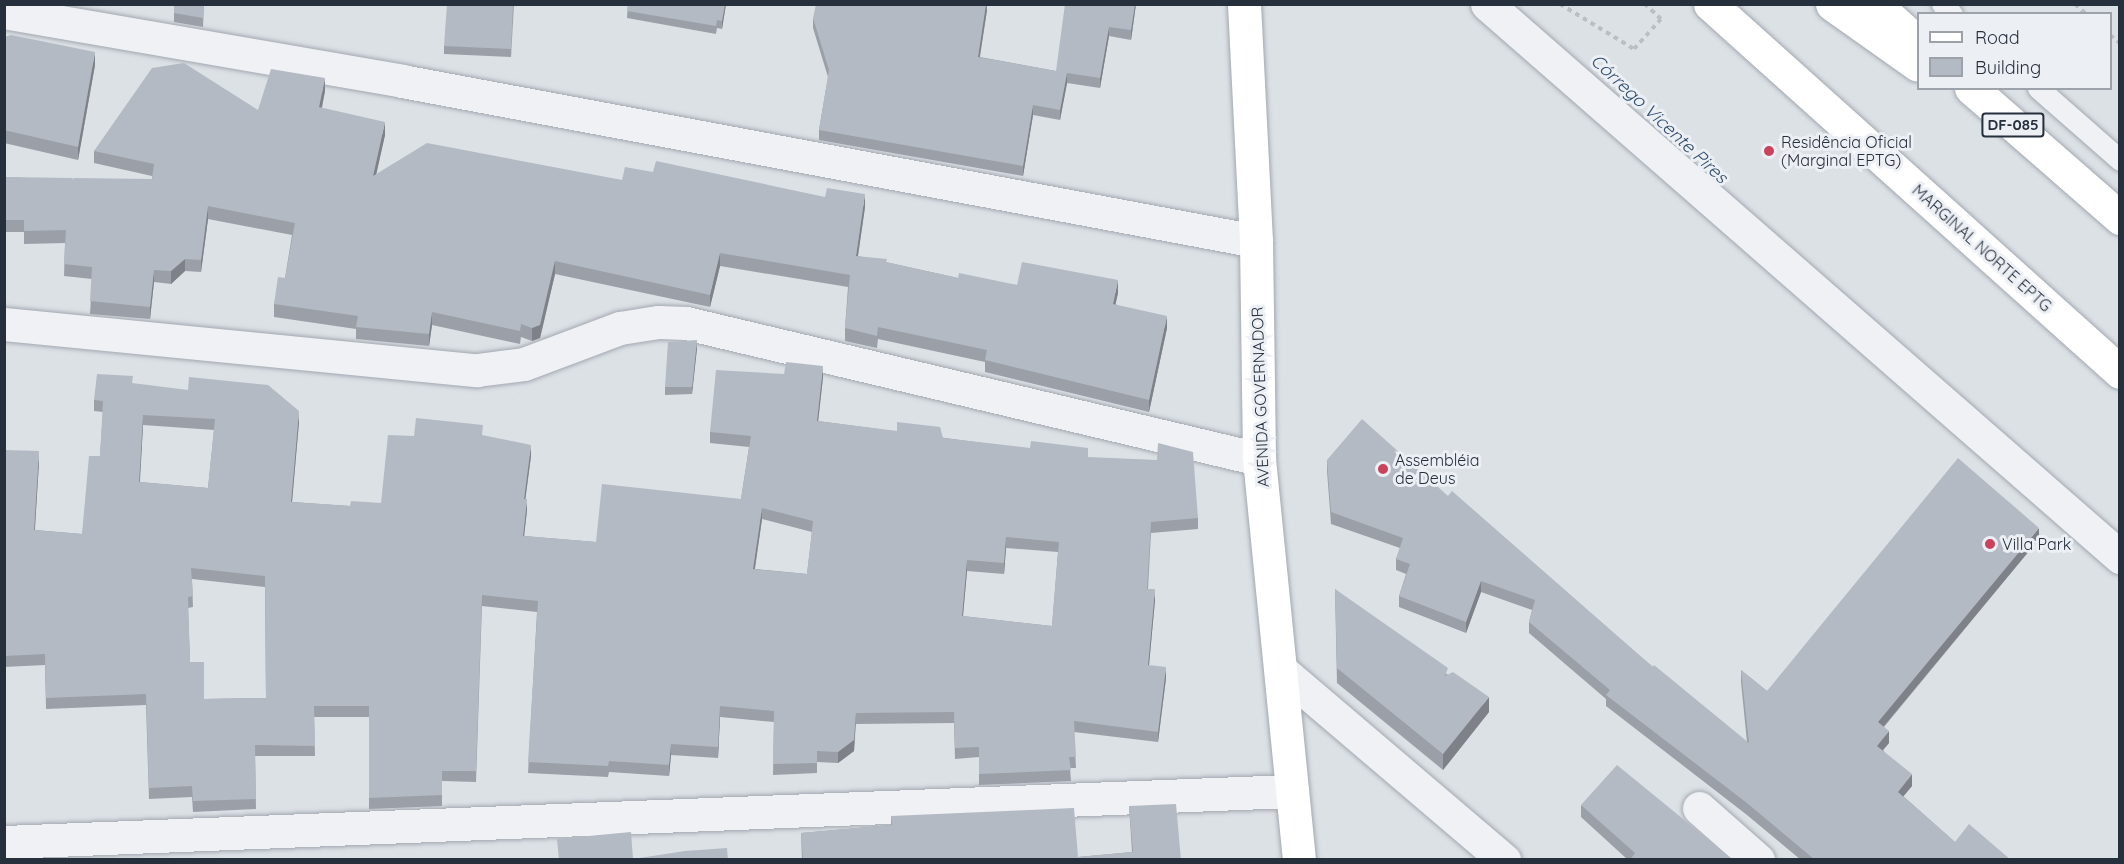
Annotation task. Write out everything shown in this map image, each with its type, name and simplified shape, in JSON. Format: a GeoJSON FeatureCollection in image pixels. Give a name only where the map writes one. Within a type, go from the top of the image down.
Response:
{"type":"FeatureCollection","features":[{"type":"Feature","properties":{"kind":"main road","name":"AVENIDA GOVERNADOR"},"geometry":{"type":"LineString","coordinates":[[1244,4],[1256,240],[1259,459],[1282,670],[1299,860]]}},
{"type":"Feature","properties":{"kind":"main road","name":"MARGINAL NORTE EPTG"},"geometry":{"type":"LineString","coordinates":[[1710,4],[2120,372]]}},
{"type":"Feature","properties":{"kind":"main road"},"geometry":{"type":"LineString","coordinates":[[1832,4],[1917,64]]}},
{"type":"Feature","properties":{"kind":"main road"},"geometry":{"type":"LineString","coordinates":[[1875,4],[1917,42]]}},
{"type":"Feature","properties":{"kind":"main road"},"geometry":{"type":"LineString","coordinates":[[1954,90],[2054,161]]}},
{"type":"Feature","properties":{"kind":"main road","name":"DF-085"},"geometry":{"type":"LineString","coordinates":[[1973,90],[2120,218]]}},
{"type":"Feature","properties":{"kind":"street"},"geometry":{"type":"LineString","coordinates":[[1487,4],[2120,557]]}},
{"type":"Feature","properties":{"kind":"street"},"geometry":{"type":"LineString","coordinates":[[4,12],[402,81],[1256,240]]}},
{"type":"Feature","properties":{"kind":"street"},"geometry":{"type":"LineString","coordinates":[[4,324],[477,370],[524,364],[620,328],[659,322],[686,323],[1259,459]]}},
{"type":"Feature","properties":{"kind":"street"},"geometry":{"type":"LineString","coordinates":[[1282,670],[1504,860]]}},
{"type":"Feature","properties":{"kind":"street"},"geometry":{"type":"LineString","coordinates":[[4,842],[1292,791]]}},
{"type":"Feature","properties":{"kind":"street"},"geometry":{"type":"LineString","coordinates":[[1699,808],[1758,860]]}},
{"type":"Feature","properties":{"kind":"lane"},"geometry":{"type":"LineString","coordinates":[[2040,90],[2120,160]]}},
{"type":"Feature","properties":{"kind":"path"},"geometry":{"type":"LineString","coordinates":[[1560,4],[1634,49],[1661,19],[1645,4]]}},
{"type":"Feature","properties":{"kind":"building"},"geometry":{"type":"Polygon","coordinates":[[[174,4],[204,4],[203,18],[174,13],[174,4]]]}},
{"type":"Feature","properties":{"kind":"building"},"geometry":{"type":"Polygon","coordinates":[[[447,4],[513,4],[511,49],[444,46],[447,4]]]}},
{"type":"Feature","properties":{"kind":"building"},"geometry":{"type":"Polygon","coordinates":[[[628,4],[725,4],[722,21],[717,20],[716,26],[627,11],[628,4]]]}},
{"type":"Feature","properties":{"kind":"building"},"geometry":{"type":"Polygon","coordinates":[[[816,4],[986,4],[978,57],[1056,71],[1065,4],[1135,4],[1131,30],[1109,27],[1100,78],[1067,73],[1060,110],[1033,105],[1023,166],[819,130],[829,70],[813,18],[816,4]]]}},
{"type":"Feature","properties":{"kind":"building"},"geometry":{"type":"Polygon","coordinates":[[[11,35],[95,52],[78,147],[4,130],[4,37],[11,35]]]}},
{"type":"Feature","properties":{"kind":"building"},"geometry":{"type":"Polygon","coordinates":[[[184,63],[258,110],[271,69],[325,78],[319,107],[385,122],[373,176],[427,143],[622,180],[625,167],[653,172],[656,161],[825,197],[827,188],[865,194],[856,256],[887,259],[886,262],[958,278],[959,273],[1017,285],[1022,262],[1118,280],[1113,304],[1167,316],[1149,400],[985,360],[987,350],[878,327],[877,336],[845,328],[850,275],[720,253],[710,295],[555,261],[540,325],[532,328],[521,324],[520,331],[432,312],[429,334],[356,327],[358,316],[274,304],[278,277],[285,278],[295,223],[208,206],[201,260],[185,259],[171,271],[154,270],[150,307],[90,301],[92,267],[64,264],[66,230],[24,231],[24,220],[4,220],[4,177],[73,178],[72,181],[74,178],[152,179],[154,164],[94,151],[152,68],[184,63]]]}},
{"type":"Feature","properties":{"kind":"building"},"geometry":{"type":"Polygon","coordinates":[[[697,340],[692,387],[665,387],[668,342],[697,340]]]}},
{"type":"Feature","properties":{"kind":"building"},"geometry":{"type":"Polygon","coordinates":[[[786,362],[823,366],[817,421],[897,431],[897,422],[940,427],[943,438],[1030,448],[1031,441],[1088,448],[1088,457],[1157,460],[1158,443],[1193,452],[1198,518],[1151,522],[1147,589],[1155,589],[1148,665],[1166,667],[1158,732],[1074,721],[1076,757],[1069,757],[1071,770],[979,774],[979,747],[955,748],[954,712],[856,713],[854,740],[838,752],[817,751],[817,763],[773,764],[774,711],[720,706],[718,747],[671,744],[669,765],[609,761],[608,766],[528,762],[538,601],[482,595],[476,771],[442,771],[442,795],[369,798],[369,706],[314,706],[315,746],[255,745],[256,799],[193,801],[192,786],[149,788],[146,694],[46,698],[45,654],[4,656],[4,450],[39,451],[34,530],[82,534],[89,456],[100,456],[103,401],[94,400],[97,374],[133,376],[132,383],[188,390],[189,377],[268,385],[299,411],[291,502],[350,506],[351,501],[381,503],[388,435],[414,436],[416,418],[483,425],[482,435],[531,445],[524,499],[527,499],[523,536],[596,542],[602,484],[741,499],[751,436],[710,432],[716,370],[784,374],[786,362]],[[143,415],[139,482],[208,488],[215,419],[143,415]],[[762,508],[753,569],[807,574],[813,521],[762,508]],[[1006,537],[1004,563],[967,560],[962,616],[1052,626],[1059,542],[1006,537]],[[191,568],[193,596],[188,597],[190,662],[204,662],[204,699],[266,698],[265,576],[191,568]]]}},
{"type":"Feature","properties":{"kind":"building"},"geometry":{"type":"Polygon","coordinates":[[[1362,419],[1448,496],[1452,491],[1653,667],[1654,665],[1749,743],[1741,670],[1767,691],[1958,458],[2039,528],[1878,722],[1889,731],[1877,746],[1912,774],[1898,792],[1955,842],[1969,824],[2011,860],[1815,860],[1747,803],[1606,695],[1610,690],[1529,622],[1535,600],[1481,581],[1466,622],[1399,596],[1410,564],[1396,559],[1403,538],[1331,512],[1327,460],[1362,419]]]}},
{"type":"Feature","properties":{"kind":"building"},"geometry":{"type":"Polygon","coordinates":[[[1335,589],[1448,668],[1445,676],[1453,672],[1489,697],[1443,754],[1337,668],[1335,589]]]}},
{"type":"Feature","properties":{"kind":"building"},"geometry":{"type":"Polygon","coordinates":[[[1617,765],[1732,859],[1630,860],[1635,853],[1581,805],[1617,765]]]}},
{"type":"Feature","properties":{"kind":"building"},"geometry":{"type":"Polygon","coordinates":[[[1176,804],[1181,860],[803,860],[801,833],[892,825],[891,816],[1074,808],[1078,857],[1133,852],[1129,806],[1176,804]]]}},
{"type":"Feature","properties":{"kind":"building"},"geometry":{"type":"Polygon","coordinates":[[[631,832],[633,859],[685,851],[727,848],[728,860],[559,860],[557,839],[631,832]]]}},
{"type":"Feature","properties":{"kind":"place","name":"Residência Oficial (Marginal EPTG)"},"geometry":{"type":"Point","coordinates":[1769,151]}},
{"type":"Feature","properties":{"kind":"place","name":"Assembléia de Deus"},"geometry":{"type":"Point","coordinates":[1383,469]}},
{"type":"Feature","properties":{"kind":"place","name":"Villa Park"},"geometry":{"type":"Point","coordinates":[1990,544]}},
{"type":"Feature","properties":{"kind":"water label","name":"Córrego Vicente Pires"},"geometry":{"type":"Point","coordinates":[1659,119]}}]}
